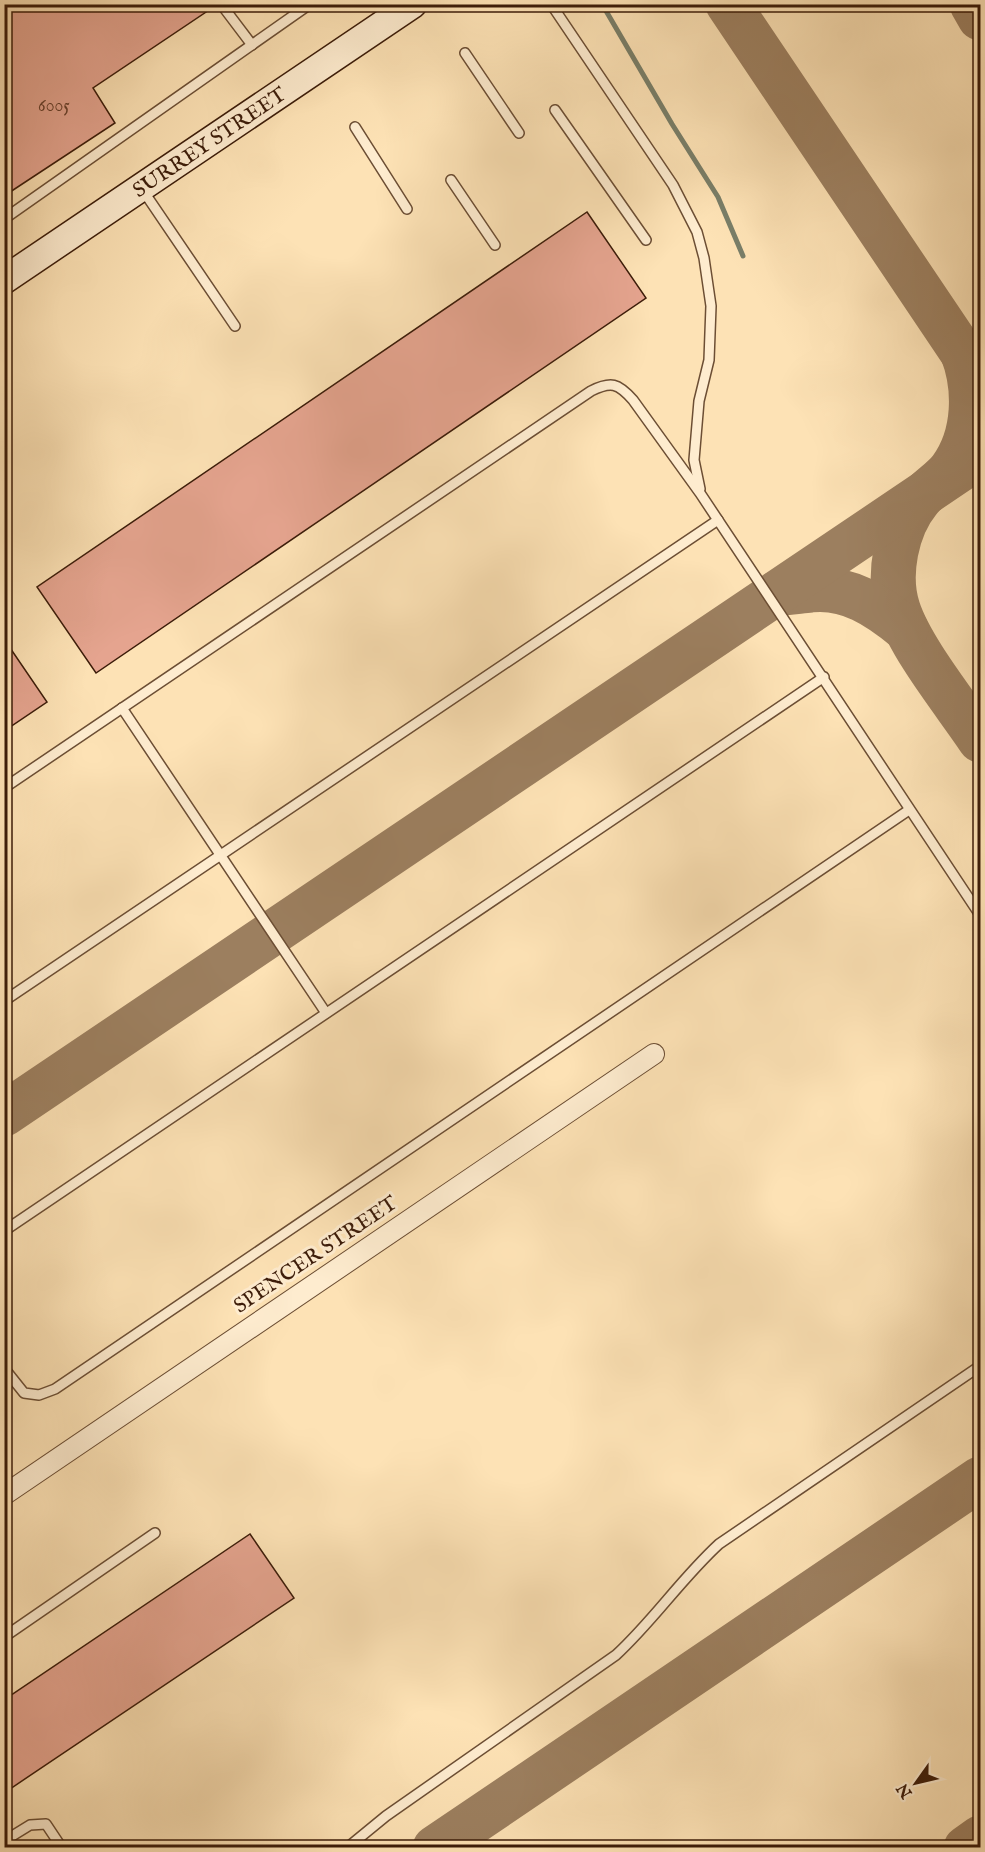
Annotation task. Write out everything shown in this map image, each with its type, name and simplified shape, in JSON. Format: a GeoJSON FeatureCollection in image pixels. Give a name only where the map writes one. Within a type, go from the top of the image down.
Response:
{"type":"FeatureCollection","features":[{"type":"Feature","properties":{"kind":"street","name":"SURREY STREET"},"geometry":{"type":"LineString","coordinates":[[4,280],[413,4]]}},
{"type":"Feature","properties":{"kind":"street","name":"SPENCER STREET"},"geometry":{"type":"LineString","coordinates":[[4,1495],[654,1054]]}},
{"type":"Feature","properties":{"kind":"lane"},"geometry":{"type":"LineString","coordinates":[[221,4],[252,45]]}},
{"type":"Feature","properties":{"kind":"lane"},"geometry":{"type":"LineString","coordinates":[[4,219],[310,4]]}},
{"type":"Feature","properties":{"kind":"lane"},"geometry":{"type":"LineString","coordinates":[[551,4],[673,185],[697,232],[704,258],[711,306],[709,360],[699,401],[694,460],[700,493]]}},
{"type":"Feature","properties":{"kind":"lane"},"geometry":{"type":"LineString","coordinates":[[465,53],[519,133]]}},
{"type":"Feature","properties":{"kind":"lane"},"geometry":{"type":"LineString","coordinates":[[555,110],[646,240]]}},
{"type":"Feature","properties":{"kind":"lane"},"geometry":{"type":"LineString","coordinates":[[355,128],[407,209]]}},
{"type":"Feature","properties":{"kind":"lane"},"geometry":{"type":"LineString","coordinates":[[451,180],[495,245]]}},
{"type":"Feature","properties":{"kind":"lane"},"geometry":{"type":"LineString","coordinates":[[141,188],[235,327]]}},
{"type":"Feature","properties":{"kind":"lane"},"geometry":{"type":"LineString","coordinates":[[4,788],[591,391],[607,383],[623,388],[700,493],[981,915]]}},
{"type":"Feature","properties":{"kind":"lane"},"geometry":{"type":"LineString","coordinates":[[4,1001],[718,520]]}},
{"type":"Feature","properties":{"kind":"lane"},"geometry":{"type":"LineString","coordinates":[[4,1231],[824,677]]}},
{"type":"Feature","properties":{"kind":"lane"},"geometry":{"type":"LineString","coordinates":[[122,708],[326,1013]]}},
{"type":"Feature","properties":{"kind":"lane"},"geometry":{"type":"LineString","coordinates":[[4,1368],[24,1393],[39,1395],[55,1389],[909,810]]}},
{"type":"Feature","properties":{"kind":"lane"},"geometry":{"type":"LineString","coordinates":[[347,1848],[386,1816],[616,1656],[634,1639],[690,1570],[719,1544],[981,1366]]}},
{"type":"Feature","properties":{"kind":"lane"},"geometry":{"type":"LineString","coordinates":[[4,1637],[155,1533]]}},
{"type":"Feature","properties":{"kind":"lane"},"geometry":{"type":"LineString","coordinates":[[4,1841],[30,1825],[46,1824],[62,1848]]}},
{"type":"Feature","properties":{"kind":"building"},"geometry":{"type":"Polygon","coordinates":[[[4,4],[214,4],[215,6],[93,88],[115,123],[4,196],[4,4]]]}},
{"type":"Feature","properties":{"kind":"building"},"geometry":{"type":"Polygon","coordinates":[[[587,212],[646,298],[96,673],[37,587],[587,212]]]}},
{"type":"Feature","properties":{"kind":"building"},"geometry":{"type":"Polygon","coordinates":[[[4,639],[47,702],[4,731],[4,639]]]}},
{"type":"Feature","properties":{"kind":"building"},"geometry":{"type":"Polygon","coordinates":[[[250,1534],[294,1598],[4,1793],[4,1700],[250,1534]]]}},
{"type":"Feature","properties":{"kind":"waterway"},"geometry":{"type":"LineString","coordinates":[[602,4],[672,124],[718,197],[743,256]]}},
{"type":"Feature","properties":{"kind":"taxiway"},"geometry":{"type":"LineString","coordinates":[[728,4],[980,379]]}},
{"type":"Feature","properties":{"kind":"taxiway"},"geometry":{"type":"LineString","coordinates":[[972,4],[980,18]]}},
{"type":"Feature","properties":{"kind":"taxiway"},"geometry":{"type":"LineString","coordinates":[[962,351],[967,365],[971,395],[971,411],[965,441],[951,469],[923,496],[904,524],[896,552],[893,582],[898,609],[904,625],[935,676],[980,740]]}},
{"type":"Feature","properties":{"kind":"taxiway"},"geometry":{"type":"LineString","coordinates":[[4,1114],[980,456]]}},
{"type":"Feature","properties":{"kind":"taxiway"},"geometry":{"type":"LineString","coordinates":[[777,593],[811,590],[838,591],[873,605],[906,629]]}},
{"type":"Feature","properties":{"kind":"taxiway"},"geometry":{"type":"LineString","coordinates":[[435,1848],[980,1479]]}},
{"type":"Feature","properties":{"kind":"taxiway"},"geometry":{"type":"LineString","coordinates":[[966,1848],[980,1838]]}}]}
